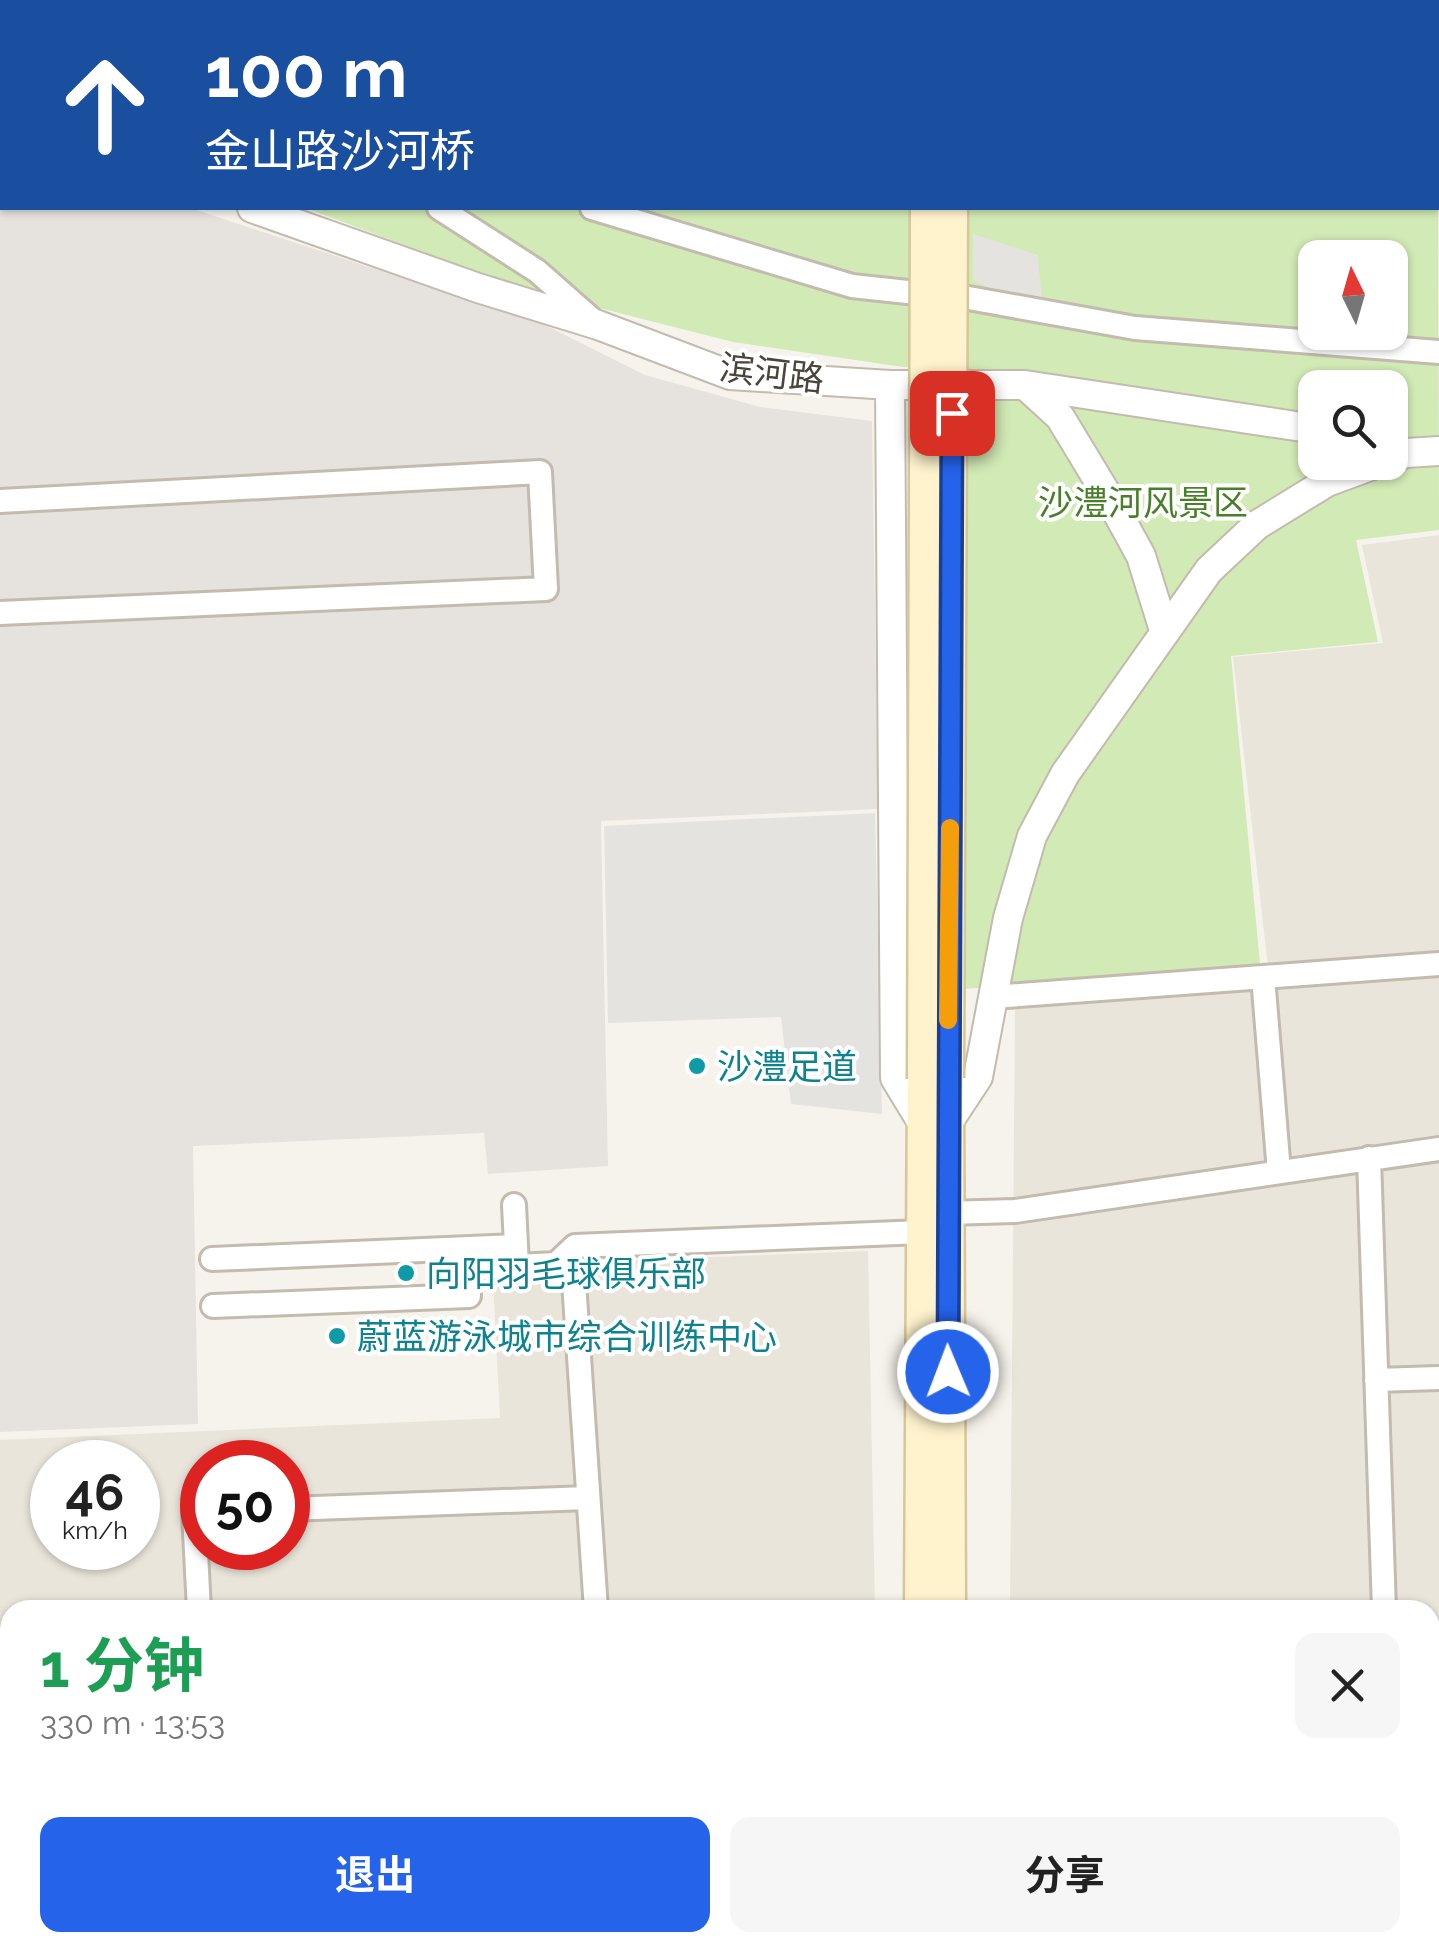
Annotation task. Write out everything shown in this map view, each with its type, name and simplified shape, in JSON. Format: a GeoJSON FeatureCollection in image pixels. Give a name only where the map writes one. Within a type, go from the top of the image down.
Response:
{"type":"FeatureCollection","features":[{"type":"Feature","properties":{"kind":"main road"},"geometry":{"type":"LineString","coordinates":[[926,210],[939,295]]}},
{"type":"Feature","properties":{"kind":"main road"},"geometry":{"type":"LineString","coordinates":[[920,1600],[934,1222],[939,295],[952,210]]}},
{"type":"Feature","properties":{"kind":"main road"},"geometry":{"type":"LineString","coordinates":[[934,1222],[950,1600]]}},
{"type":"Feature","properties":{"kind":"street","name":"滨河路"},"geometry":{"type":"LineString","coordinates":[[258,210],[730,375],[890,384],[1025,385],[1298,426]]}},
{"type":"Feature","properties":{"kind":"street"},"geometry":{"type":"LineString","coordinates":[[441,210],[537,271],[598,326]]}},
{"type":"Feature","properties":{"kind":"street"},"geometry":{"type":"LineString","coordinates":[[599,210],[852,286],[939,295],[1135,328],[1439,352]]}},
{"type":"Feature","properties":{"kind":"street"},"geometry":{"type":"LineString","coordinates":[[890,384],[896,1078],[935,1124],[978,1077],[1008,918],[1032,836],[1065,774],[1210,570],[1256,524],[1332,480]]}},
{"type":"Feature","properties":{"kind":"street"},"geometry":{"type":"LineString","coordinates":[[1025,385],[1060,417],[1112,503],[1141,556],[1164,630]]}},
{"type":"Feature","properties":{"kind":"street"},"geometry":{"type":"LineString","coordinates":[[1408,442],[1439,448]]}},
{"type":"Feature","properties":{"kind":"street"},"geometry":{"type":"LineString","coordinates":[[1408,453],[1439,448]]}},
{"type":"Feature","properties":{"kind":"street"},"geometry":{"type":"LineString","coordinates":[[0,501],[540,472],[546,589],[0,613]]}},
{"type":"Feature","properties":{"kind":"street"},"geometry":{"type":"LineString","coordinates":[[993,997],[1439,964]]}},
{"type":"Feature","properties":{"kind":"street"},"geometry":{"type":"LineString","coordinates":[[1263,977],[1279,1172]]}},
{"type":"Feature","properties":{"kind":"street"},"geometry":{"type":"LineString","coordinates":[[212,1258],[517,1256],[556,1264],[575,1246],[934,1222],[1439,1149]]}},
{"type":"Feature","properties":{"kind":"street"},"geometry":{"type":"LineString","coordinates":[[1369,1158],[1384,1600]]}},
{"type":"Feature","properties":{"kind":"street"},"geometry":{"type":"LineString","coordinates":[[514,1204],[517,1256]]}},
{"type":"Feature","properties":{"kind":"street"},"geometry":{"type":"LineString","coordinates":[[212,1306],[469,1296],[468,1269],[517,1256]]}},
{"type":"Feature","properties":{"kind":"street"},"geometry":{"type":"LineString","coordinates":[[574,1282],[595,1600]]}},
{"type":"Feature","properties":{"kind":"street"},"geometry":{"type":"LineString","coordinates":[[1376,1380],[1439,1378]]}},
{"type":"Feature","properties":{"kind":"street"},"geometry":{"type":"LineString","coordinates":[[310,1508],[587,1498]]}},
{"type":"Feature","properties":{"kind":"street"},"geometry":{"type":"LineString","coordinates":[[197,1570],[198,1600]]}},
{"type":"Feature","properties":{"kind":"shaded area"},"geometry":{"type":"Polygon","coordinates":[[[0,210],[196,210],[545,325],[645,375],[760,407],[872,421],[878,809],[601,821],[608,1166],[488,1174],[484,1133],[193,1146],[198,1424],[0,1432],[0,210]]]}},
{"type":"Feature","properties":{"kind":"shaded area"},"geometry":{"type":"Polygon","coordinates":[[[973,234],[1038,255],[1042,304],[1017,303],[973,280],[973,234]]]}},
{"type":"Feature","properties":{"kind":"shaded area"},"geometry":{"type":"Polygon","coordinates":[[[1439,535],[1439,1600],[1010,1600],[1015,1008],[1270,985],[1233,657],[1383,643],[1362,545],[1439,535]]]}},
{"type":"Feature","properties":{"kind":"shaded area"},"geometry":{"type":"Polygon","coordinates":[[[875,813],[882,1114],[791,1104],[781,1017],[608,1023],[604,826],[875,813]]]}},
{"type":"Feature","properties":{"kind":"shaded area"},"geometry":{"type":"Polygon","coordinates":[[[868,1251],[875,1600],[0,1600],[0,1440],[500,1418],[493,1280],[583,1275],[584,1262],[868,1251]]]}},
{"type":"Feature","properties":{"kind":"green space","name":"沙澧河风景区"},"geometry":{"type":"Polygon","coordinates":[[[311,210],[1438,210],[1439,530],[1356,540],[1378,642],[1231,656],[1260,964],[964,989],[967,369],[903,367],[733,342],[513,286],[311,210]]]}},
{"type":"Feature","properties":{"kind":"slow traffic"},"geometry":{"type":"LineString","coordinates":[[948,1020],[950,828]]}},
{"type":"Feature","properties":{"kind":"place","name":"沙澧足道"},"geometry":{"type":"Point","coordinates":[697,1066]}},
{"type":"Feature","properties":{"kind":"place","name":"向阳羽毛球俱乐部"},"geometry":{"type":"Point","coordinates":[406,1273]}},
{"type":"Feature","properties":{"kind":"place","name":"蔚蓝游泳城市综合训练中心"},"geometry":{"type":"Point","coordinates":[337,1336]}},
{"type":"Feature","properties":{"kind":"route"},"geometry":{"type":"LineString","coordinates":[[948,1372],[946,1124],[952,413]]}}]}
